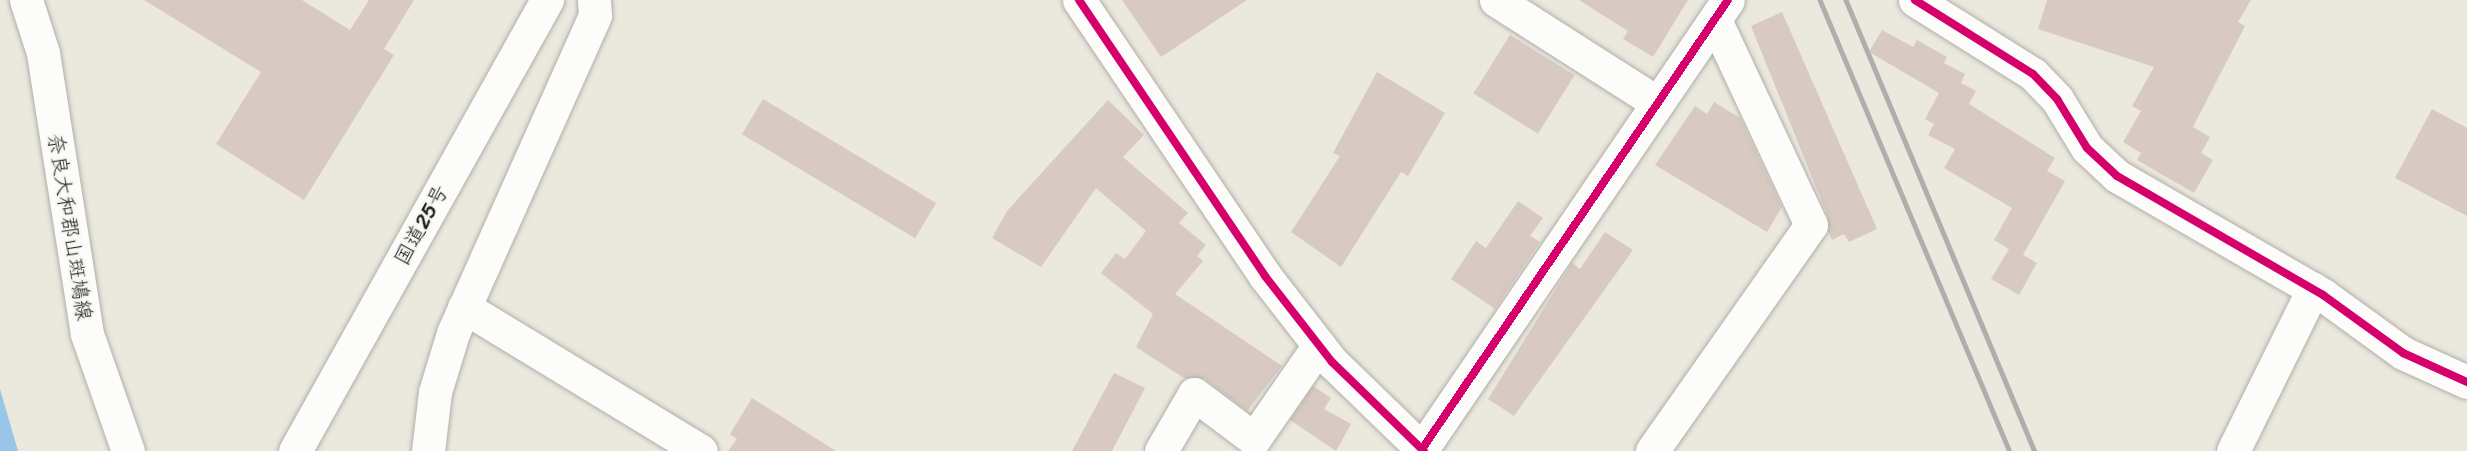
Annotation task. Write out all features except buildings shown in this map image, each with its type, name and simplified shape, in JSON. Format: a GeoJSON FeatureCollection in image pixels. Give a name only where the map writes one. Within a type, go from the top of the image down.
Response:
{"type":"FeatureCollection","features":[{"type":"Feature","properties":{"kind":"main road","name":"奈良大和郡山斑鳩線"},"geometry":{"type":"LineString","coordinates":[[26,0],[43,53],[87,334],[128,451]]}},
{"type":"Feature","properties":{"kind":"main road","name":"国道25号"},"geometry":{"type":"LineString","coordinates":[[295,451],[547,0]]}},
{"type":"Feature","properties":{"kind":"main road"},"geometry":{"type":"LineString","coordinates":[[429,451],[435,392],[464,307],[595,15],[594,0]]}},
{"type":"Feature","properties":{"kind":"main road"},"geometry":{"type":"LineString","coordinates":[[1079,0],[1265,276],[1319,345],[1426,444],[1656,102],[1722,10]]}},
{"type":"Feature","properties":{"kind":"main road"},"geometry":{"type":"LineString","coordinates":[[1496,0],[1656,102]]}},
{"type":"Feature","properties":{"kind":"main road"},"geometry":{"type":"LineString","coordinates":[[1915,0],[2033,74],[2057,99],[2087,148],[2117,176],[2313,289],[2403,353],[2467,382]]}},
{"type":"Feature","properties":{"kind":"main road"},"geometry":{"type":"LineString","coordinates":[[1652,451],[1811,225],[1722,10]]}},
{"type":"Feature","properties":{"kind":"main road"},"geometry":{"type":"LineString","coordinates":[[2233,451],[2313,289]]}},
{"type":"Feature","properties":{"kind":"main road"},"geometry":{"type":"LineString","coordinates":[[464,307],[701,451]]}},
{"type":"Feature","properties":{"kind":"main road"},"geometry":{"type":"LineString","coordinates":[[1161,451],[1194,394],[1254,439],[1319,345]]}},
{"type":"Feature","properties":{"kind":"water"},"geometry":{"type":"Polygon","coordinates":[[[0,389],[18,451],[0,451],[0,389]]]}},
{"type":"Feature","properties":{"kind":"railway"},"geometry":{"type":"LineString","coordinates":[[1820,0],[2010,451]]}},
{"type":"Feature","properties":{"kind":"railway"},"geometry":{"type":"LineString","coordinates":[[1846,0],[2035,451]]}},
{"type":"Feature","properties":{"kind":"cycle path"},"geometry":{"type":"LineString","coordinates":[[1079,0],[1265,276],[1332,362],[1424,451]]}},
{"type":"Feature","properties":{"kind":"cycle path"},"geometry":{"type":"LineString","coordinates":[[1422,449],[1728,0]]}},
{"type":"Feature","properties":{"kind":"cycle path"},"geometry":{"type":"LineString","coordinates":[[1915,0],[2033,74],[2057,99],[2087,148],[2117,176],[2323,295],[2403,353],[2467,382]]}}]}
